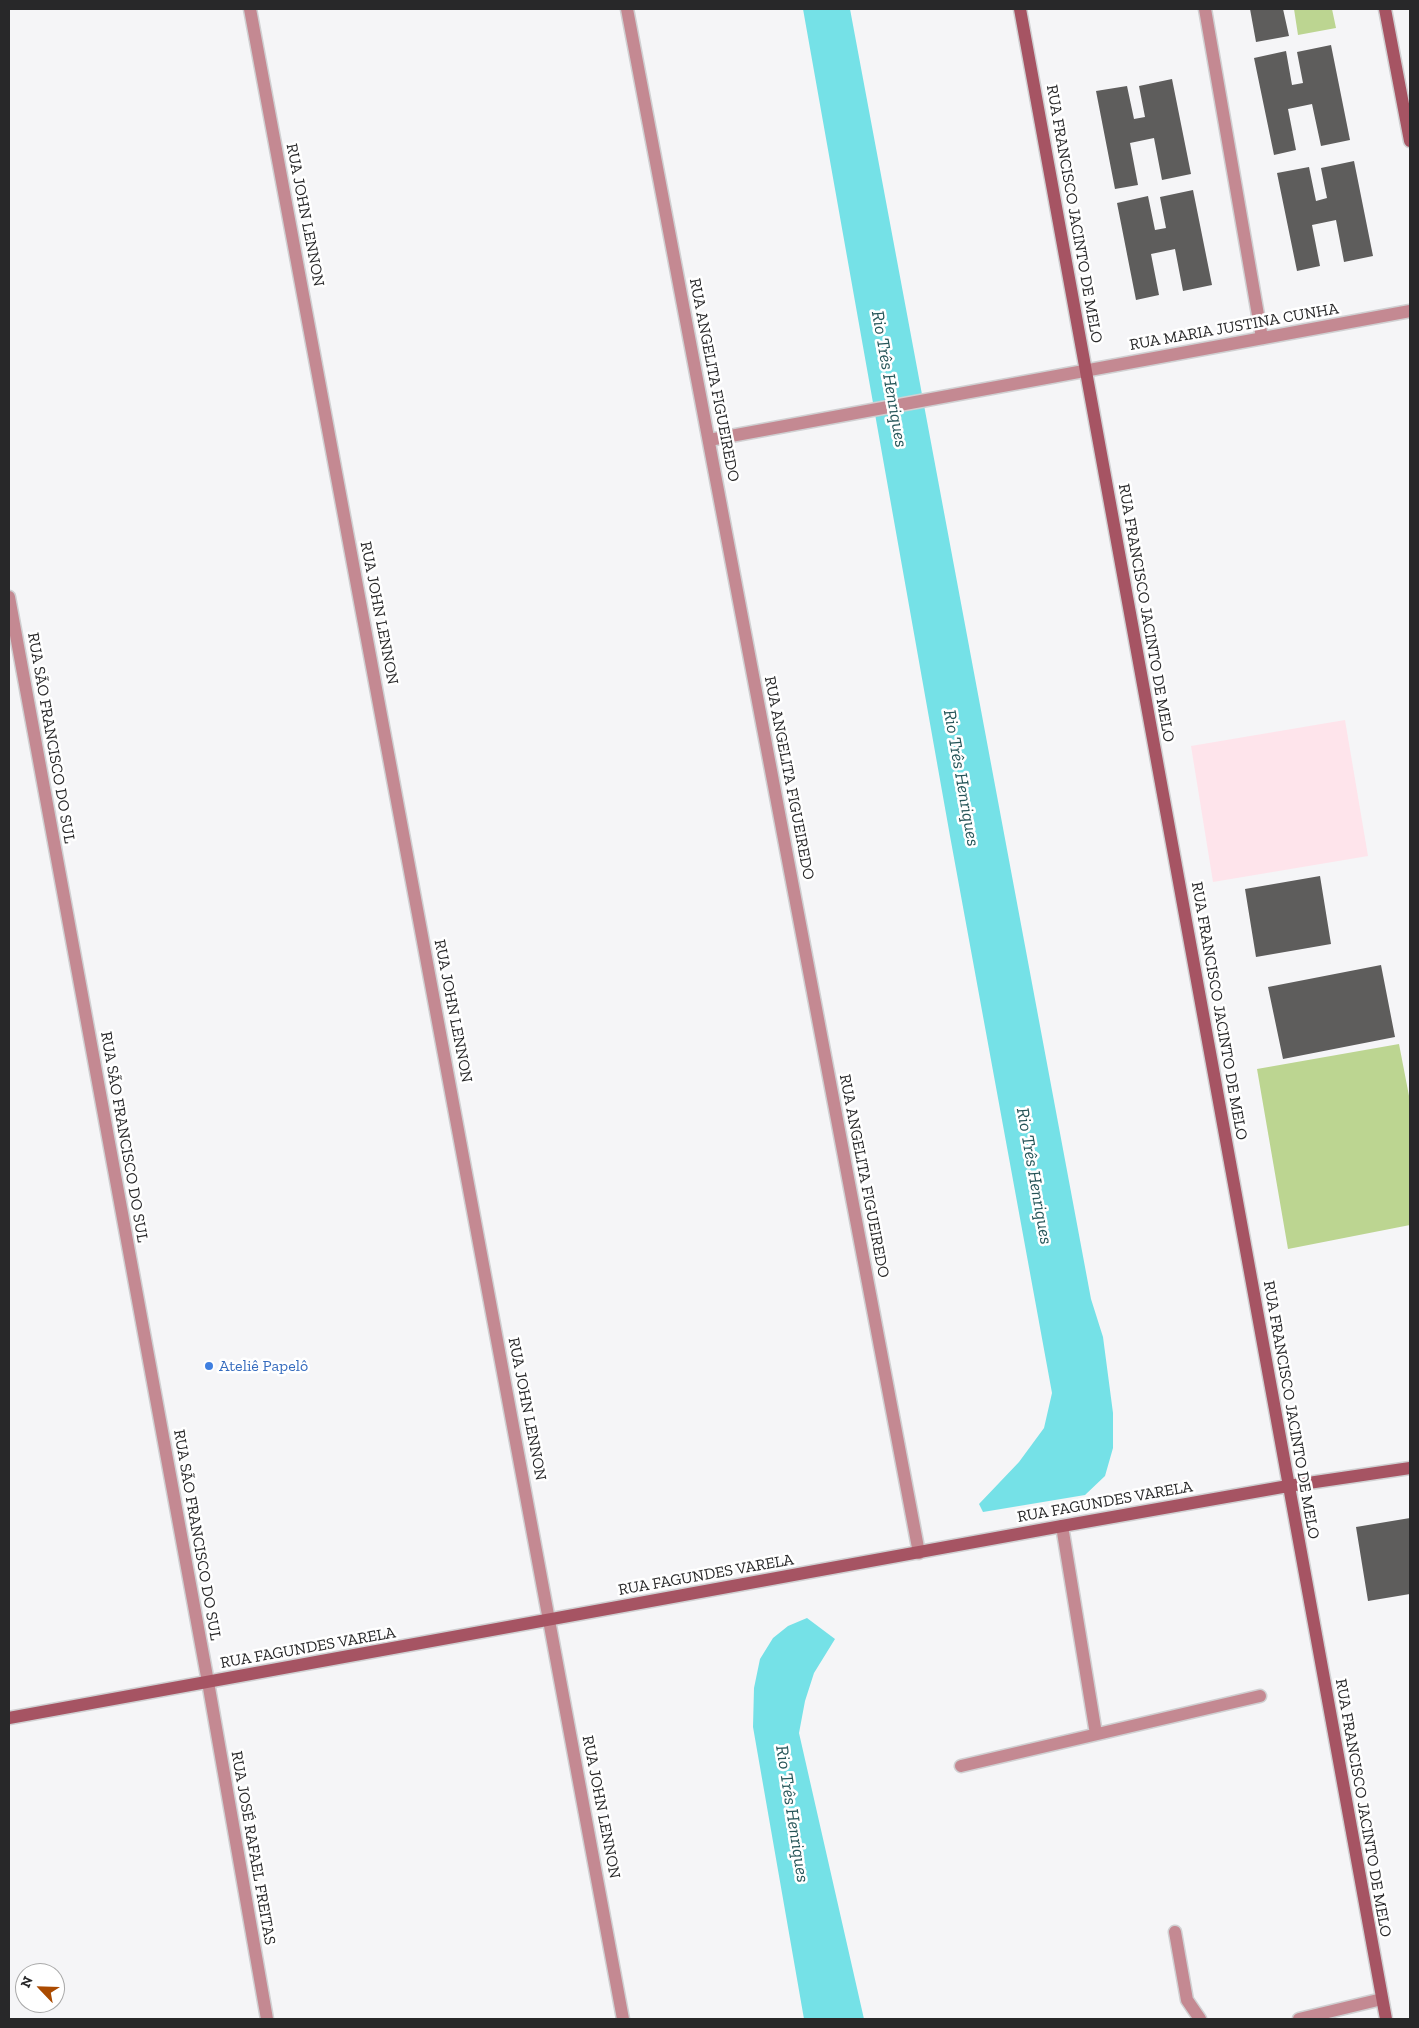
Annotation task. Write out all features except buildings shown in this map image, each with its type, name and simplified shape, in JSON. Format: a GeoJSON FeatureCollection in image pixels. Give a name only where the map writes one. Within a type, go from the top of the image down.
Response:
{"type":"FeatureCollection","features":[{"type":"Feature","properties":{"kind":"main road","name":"RUA FRANCISCO JACINTO DE MELO"},"geometry":{"type":"LineString","coordinates":[[1020,9],[1386,2019]]}},
{"type":"Feature","properties":{"kind":"main road"},"geometry":{"type":"LineString","coordinates":[[1385,9],[1410,141]]}},
{"type":"Feature","properties":{"kind":"main road","name":"RUA FAGUNDES VARELA"},"geometry":{"type":"LineString","coordinates":[[9,1718],[1062,1526],[1288,1486],[1410,1468]]}},
{"type":"Feature","properties":{"kind":"street","name":"RUA JOHN LENNON"},"geometry":{"type":"LineString","coordinates":[[250,9],[624,2019]]}},
{"type":"Feature","properties":{"kind":"street","name":"RUA ANGELITA FIGUEIREDO"},"geometry":{"type":"LineString","coordinates":[[627,9],[919,1553]]}},
{"type":"Feature","properties":{"kind":"street"},"geometry":{"type":"LineString","coordinates":[[1204,9],[1262,338]]}},
{"type":"Feature","properties":{"kind":"street","name":"RUA MARIA JUSTINA CUNHA"},"geometry":{"type":"LineString","coordinates":[[709,440],[1410,311]]}},
{"type":"Feature","properties":{"kind":"street","name":"RUA SÃO FRANCISCO DO SUL"},"geometry":{"type":"LineString","coordinates":[[9,597],[208,1682]]}},
{"type":"Feature","properties":{"kind":"street"},"geometry":{"type":"LineString","coordinates":[[1062,1526],[1096,1734]]}},
{"type":"Feature","properties":{"kind":"street","name":"RUA JOSÉ RAFAEL FREITAS"},"geometry":{"type":"LineString","coordinates":[[208,1682],[267,2019]]}},
{"type":"Feature","properties":{"kind":"street"},"geometry":{"type":"LineString","coordinates":[[962,1766],[1260,1696]]}},
{"type":"Feature","properties":{"kind":"street"},"geometry":{"type":"LineString","coordinates":[[1175,1932],[1187,2000],[1200,2019]]}},
{"type":"Feature","properties":{"kind":"street"},"geometry":{"type":"LineString","coordinates":[[1299,2019],[1382,2000]]}},
{"type":"Feature","properties":{"kind":"shaded area"},"geometry":{"type":"Polygon","coordinates":[[[1345,720],[1368,856],[1213,882],[1191,746],[1345,720]]]}},
{"type":"Feature","properties":{"kind":"green space"},"geometry":{"type":"Polygon","coordinates":[[[1294,9],[1332,9],[1336,28],[1298,35],[1294,9]]]}},
{"type":"Feature","properties":{"kind":"green space"},"geometry":{"type":"Polygon","coordinates":[[[1399,1044],[1410,1101],[1410,1225],[1288,1249],[1257,1069],[1399,1044]]]}},
{"type":"Feature","properties":{"kind":"water","name":"Rio Três Henriques"},"geometry":{"type":"Polygon","coordinates":[[[803,9],[850,9],[1091,1299],[1103,1337],[1113,1413],[1113,1448],[1105,1476],[1085,1495],[983,1512],[979,1504],[1019,1462],[1044,1428],[1052,1393],[950,836],[803,9]]]}},
{"type":"Feature","properties":{"kind":"water","name":"Rio Três Henriques"},"geometry":{"type":"Polygon","coordinates":[[[807,1618],[835,1639],[814,1673],[805,1701],[799,1733],[864,2019],[804,2019],[753,1727],[754,1688],[760,1659],[773,1638],[788,1626],[807,1618]]]}},
{"type":"Feature","properties":{"kind":"place","name":"Ateliê Papelô"},"geometry":{"type":"Point","coordinates":[209,1366]}}]}
